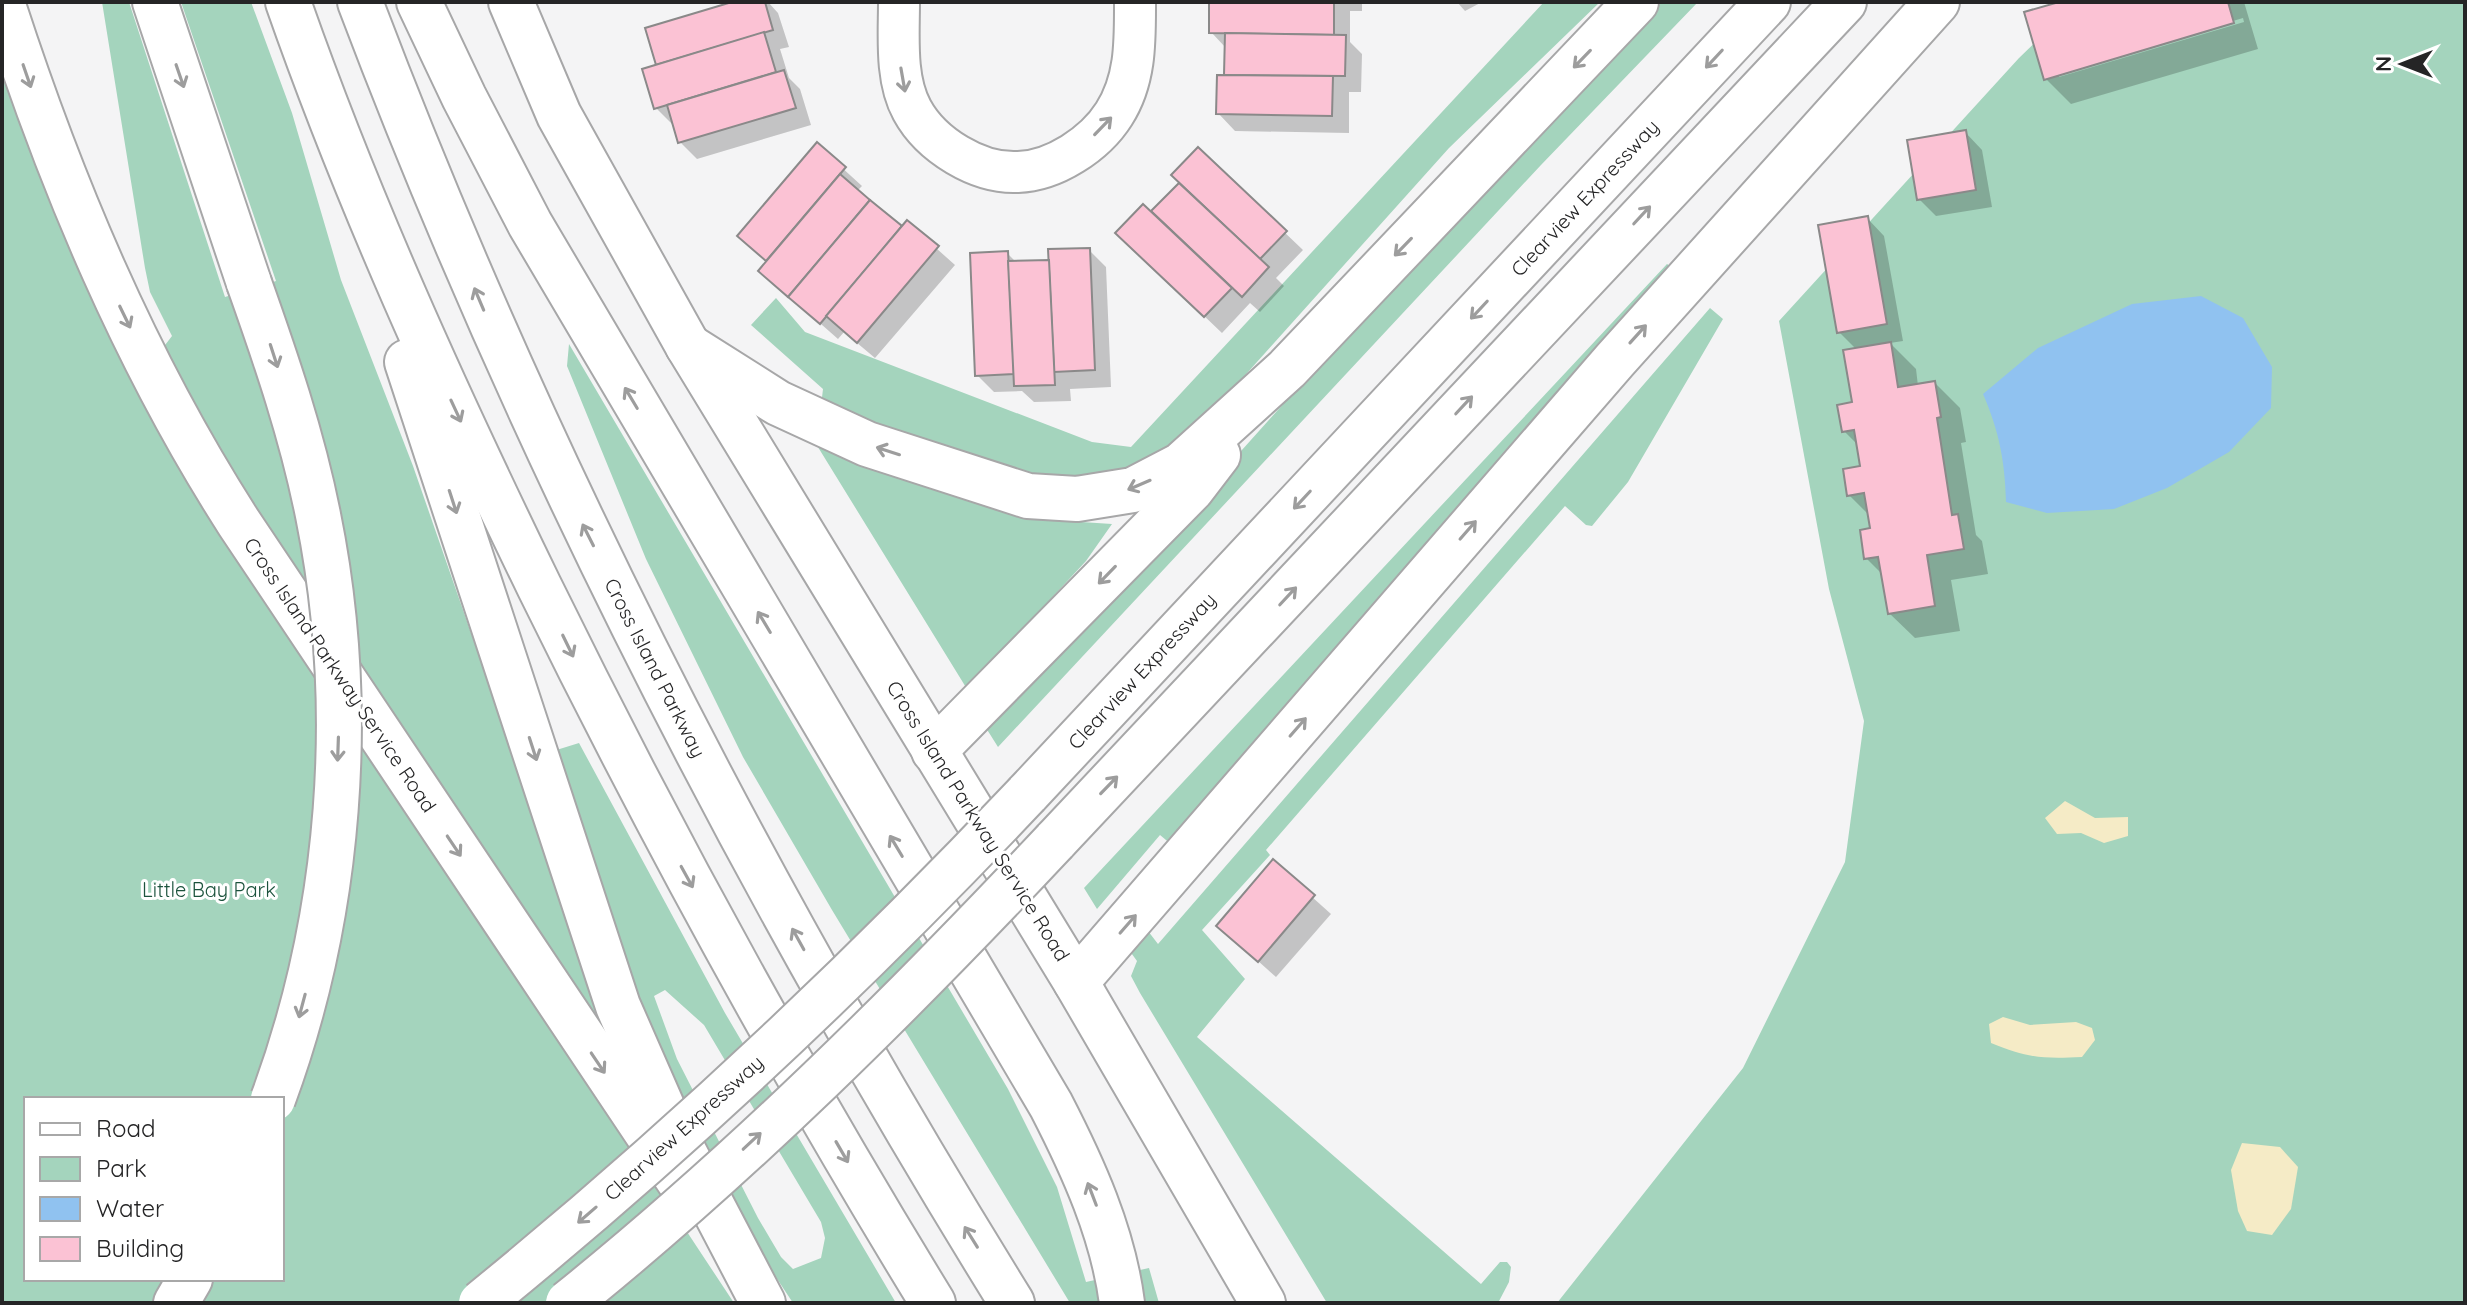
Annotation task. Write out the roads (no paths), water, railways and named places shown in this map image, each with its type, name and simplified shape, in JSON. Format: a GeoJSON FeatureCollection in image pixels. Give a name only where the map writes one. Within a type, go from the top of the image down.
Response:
{"type":"FeatureCollection","features":[{"type":"Feature","properties":{"kind":"main road","name":"Cross Island Parkway Service Road"},"geometry":{"type":"LineString","coordinates":[[2,2],[40,113],[107,278],[134,337],[204,466],[531,963],[762,1303]]}},
{"type":"Feature","properties":{"kind":"main road"},"geometry":{"type":"LineString","coordinates":[[155,2],[289,404],[313,492],[329,585],[337,679],[337,773],[325,899],[306,989],[274,1097]]}},
{"type":"Feature","properties":{"kind":"main road"},"geometry":{"type":"LineString","coordinates":[[288,2],[618,1006],[664,1112],[762,1303]]}},
{"type":"Feature","properties":{"kind":"main road","name":"Cross Island Parkway"},"geometry":{"type":"LineString","coordinates":[[360,2],[490,324],[655,670],[721,798],[844,1022],[1012,1303]]}},
{"type":"Feature","properties":{"kind":"main road"},"geometry":{"type":"LineString","coordinates":[[419,2],[464,97],[536,235],[1051,1105],[1089,1186],[1119,1286]]}},
{"type":"Feature","properties":{"kind":"main road","name":"Cross Island Parkway Service Road"},"geometry":{"type":"LineString","coordinates":[[511,2],[559,115],[688,346],[1076,982],[1263,1303]]}},
{"type":"Feature","properties":{"kind":"main road"},"geometry":{"type":"LineString","coordinates":[[688,346],[778,403],[867,444],[1028,496],[1077,499],[1133,490],[1181,465],[1287,369],[1636,2]]}},
{"type":"Feature","properties":{"kind":"main road","name":"Clearview Expressway"},"geometry":{"type":"LineString","coordinates":[[481,1303],[621,1185],[782,1040],[940,885],[1768,2]]}},
{"type":"Feature","properties":{"kind":"main road"},"geometry":{"type":"LineString","coordinates":[[568,1303],[705,1184],[915,987],[1844,2]]}},
{"type":"Feature","properties":{"kind":"main road"},"geometry":{"type":"LineString","coordinates":[[1076,982],[1615,360],[1937,2]]}},
{"type":"Feature","properties":{"kind":"main road"},"geometry":{"type":"LineString","coordinates":[[306,55],[358,188],[433,364],[614,738],[714,927],[933,1303]]}},
{"type":"Feature","properties":{"kind":"main road"},"geometry":{"type":"LineString","coordinates":[[934,751],[1192,489],[1287,369]]}},
{"type":"Feature","properties":{"kind":"main road"},"geometry":{"type":"LineString","coordinates":[[176,1303],[189,1281]]}},
{"type":"Feature","properties":{"kind":"street"},"geometry":{"type":"LineString","coordinates":[[899,2],[903,84],[912,111],[934,138],[955,154],[984,168],[1018,172],[1051,164],[1083,147],[1113,116],[1130,82],[1135,42],[1135,2]]}},
{"type":"Feature","properties":{"kind":"water"},"geometry":{"type":"Polygon","coordinates":[[[2201,296],[2243,318],[2272,367],[2271,408],[2229,452],[2167,488],[2114,509],[2047,513],[2006,502],[2000,446],[1983,394],[2038,348],[2132,304],[2201,296]]]}},
{"type":"Feature","properties":{"kind":"park label","name":"Little Bay Park"},"geometry":{"type":"Point","coordinates":[209,890]}}]}
